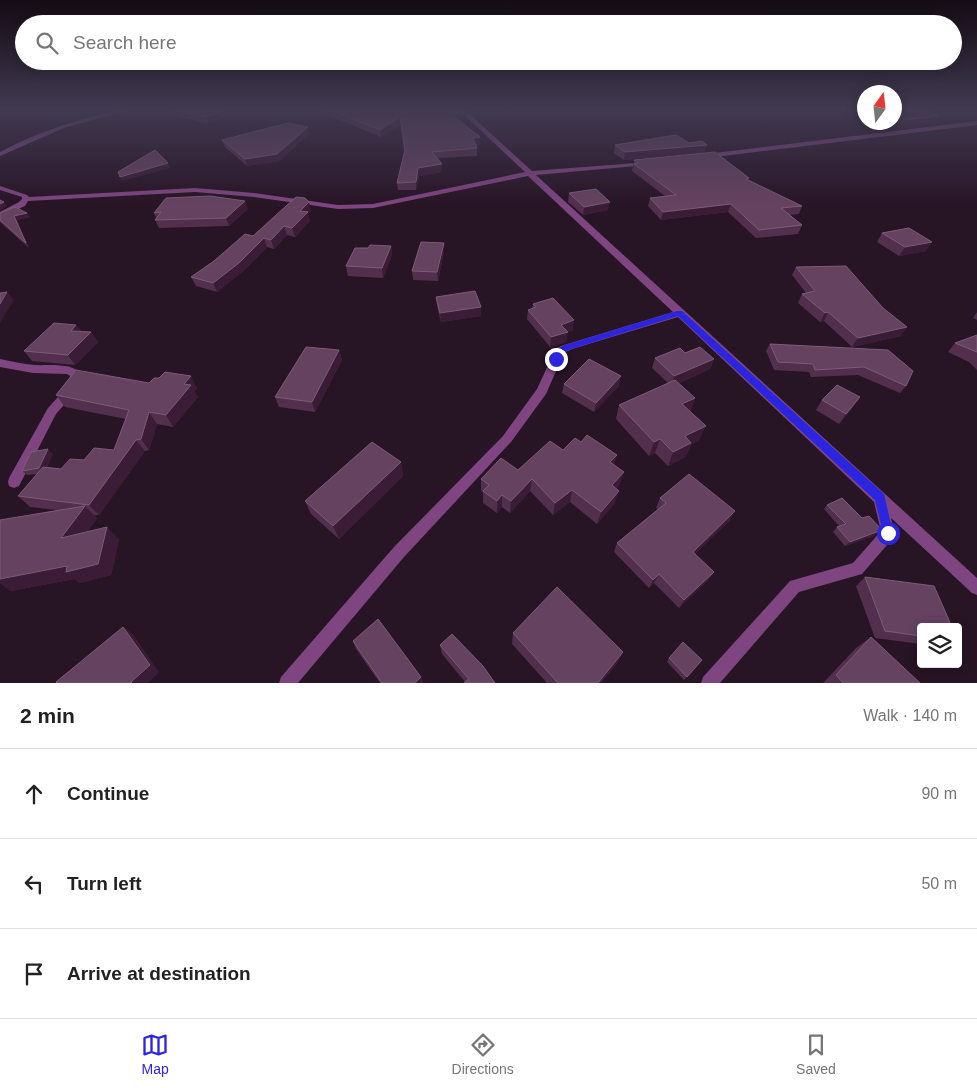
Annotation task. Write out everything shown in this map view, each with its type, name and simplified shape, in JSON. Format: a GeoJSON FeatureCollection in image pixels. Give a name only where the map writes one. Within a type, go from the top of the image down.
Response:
{"type":"FeatureCollection","features":[{"type":"Feature","properties":{"kind":"street"},"geometry":{"type":"LineString","coordinates":[[0,154],[25,142]]}},
{"type":"Feature","properties":{"kind":"street"},"geometry":{"type":"LineString","coordinates":[[497,142],[977,588]]}},
{"type":"Feature","properties":{"kind":"street"},"geometry":{"type":"LineString","coordinates":[[701,157],[824,142]]}},
{"type":"Feature","properties":{"kind":"street"},"geometry":{"type":"LineString","coordinates":[[0,215],[22,204],[26,199],[195,190],[254,195],[356,208],[531,173],[653,162]]}},
{"type":"Feature","properties":{"kind":"street"},"geometry":{"type":"LineString","coordinates":[[0,188],[19,192],[26,199]]}},
{"type":"Feature","properties":{"kind":"street"},"geometry":{"type":"LineString","coordinates":[[287,683],[399,552],[507,439],[542,391],[560,351],[680,313]]}},
{"type":"Feature","properties":{"kind":"street"},"geometry":{"type":"LineString","coordinates":[[0,363],[33,369],[69,370],[75,374],[75,385],[52,412],[14,482]]}},
{"type":"Feature","properties":{"kind":"street"},"geometry":{"type":"LineString","coordinates":[[710,683],[795,586],[857,569],[888,533],[880,497]]}},
{"type":"Feature","properties":{"kind":"building"},"geometry":{"type":"Polygon","coordinates":[[[224,142],[291,142],[277,154],[245,159],[224,142]]]}},
{"type":"Feature","properties":{"kind":"building"},"geometry":{"type":"Polygon","coordinates":[[[404,142],[475,142],[477,148],[432,152],[442,164],[418,168],[416,182],[397,183],[405,150],[404,142]]]}},
{"type":"Feature","properties":{"kind":"building"},"geometry":{"type":"Polygon","coordinates":[[[634,142],[703,142],[707,145],[625,152],[615,145],[634,142]]]}},
{"type":"Feature","properties":{"kind":"building"},"geometry":{"type":"Polygon","coordinates":[[[155,150],[168,163],[120,177],[118,172],[155,150]]]}},
{"type":"Feature","properties":{"kind":"building"},"geometry":{"type":"Polygon","coordinates":[[[715,152],[749,178],[746,179],[802,206],[781,208],[802,225],[759,230],[731,204],[663,212],[650,198],[676,195],[634,164],[638,163],[634,160],[715,152]]]}},
{"type":"Feature","properties":{"kind":"building"},"geometry":{"type":"Polygon","coordinates":[[[596,189],[610,202],[584,207],[569,193],[596,189]]]}},
{"type":"Feature","properties":{"kind":"building"},"geometry":{"type":"Polygon","coordinates":[[[210,196],[245,201],[226,218],[155,220],[161,212],[154,213],[166,198],[210,196]]]}},
{"type":"Feature","properties":{"kind":"building"},"geometry":{"type":"Polygon","coordinates":[[[296,197],[305,198],[309,202],[300,211],[308,212],[292,228],[284,226],[271,240],[264,238],[239,263],[213,283],[191,277],[214,261],[245,234],[253,236],[296,197]]]}},
{"type":"Feature","properties":{"kind":"building"},"geometry":{"type":"Polygon","coordinates":[[[15,207],[27,213],[14,216],[26,243],[0,220],[0,213],[15,207]]]}},
{"type":"Feature","properties":{"kind":"building"},"geometry":{"type":"Polygon","coordinates":[[[909,228],[932,242],[905,247],[882,233],[909,228]]]}},
{"type":"Feature","properties":{"kind":"building"},"geometry":{"type":"Polygon","coordinates":[[[421,242],[444,243],[437,272],[412,271],[421,242]]]}},
{"type":"Feature","properties":{"kind":"building"},"geometry":{"type":"Polygon","coordinates":[[[370,245],[391,246],[382,268],[346,266],[355,248],[368,248],[370,245]]]}},
{"type":"Feature","properties":{"kind":"building"},"geometry":{"type":"Polygon","coordinates":[[[846,266],[883,308],[907,327],[858,338],[828,312],[825,313],[802,294],[815,291],[796,267],[846,266]]]}},
{"type":"Feature","properties":{"kind":"building"},"geometry":{"type":"Polygon","coordinates":[[[475,291],[481,307],[440,313],[436,297],[475,291]]]}},
{"type":"Feature","properties":{"kind":"building"},"geometry":{"type":"Polygon","coordinates":[[[7,292],[0,304],[0,293],[7,292]]]}},
{"type":"Feature","properties":{"kind":"building"},"geometry":{"type":"Polygon","coordinates":[[[553,298],[574,320],[561,325],[568,332],[551,337],[528,310],[536,307],[533,304],[553,298]]]}},
{"type":"Feature","properties":{"kind":"building"},"geometry":{"type":"Polygon","coordinates":[[[54,323],[76,325],[71,331],[91,332],[68,355],[24,351],[54,323]]]}},
{"type":"Feature","properties":{"kind":"building"},"geometry":{"type":"Polygon","coordinates":[[[977,335],[977,352],[955,343],[977,335]]]}},
{"type":"Feature","properties":{"kind":"building"},"geometry":{"type":"Polygon","coordinates":[[[770,344],[888,350],[913,371],[906,386],[864,367],[815,370],[813,364],[778,362],[770,344]]]}},
{"type":"Feature","properties":{"kind":"building"},"geometry":{"type":"Polygon","coordinates":[[[306,347],[339,350],[312,402],[275,397],[306,347]]]}},
{"type":"Feature","properties":{"kind":"building"},"geometry":{"type":"Polygon","coordinates":[[[700,347],[714,359],[674,376],[655,358],[680,348],[685,353],[700,347]]]}},
{"type":"Feature","properties":{"kind":"building"},"geometry":{"type":"Polygon","coordinates":[[[589,359],[621,376],[596,403],[564,384],[589,359]]]}},
{"type":"Feature","properties":{"kind":"building"},"geometry":{"type":"Polygon","coordinates":[[[76,370],[149,383],[154,378],[159,378],[165,372],[191,376],[184,384],[191,385],[166,415],[149,412],[141,439],[136,440],[89,505],[18,496],[43,467],[61,469],[70,459],[84,460],[94,448],[114,450],[129,410],[56,395],[76,370]]]}},
{"type":"Feature","properties":{"kind":"building"},"geometry":{"type":"Polygon","coordinates":[[[675,380],[695,398],[682,404],[706,426],[685,436],[691,443],[673,452],[660,439],[654,442],[619,405],[675,380]]]}},
{"type":"Feature","properties":{"kind":"building"},"geometry":{"type":"Polygon","coordinates":[[[837,385],[860,397],[846,414],[822,400],[837,385]]]}},
{"type":"Feature","properties":{"kind":"building"},"geometry":{"type":"Polygon","coordinates":[[[587,435],[617,455],[610,462],[624,472],[612,485],[619,491],[601,512],[572,490],[555,503],[532,479],[511,501],[502,495],[497,501],[483,491],[489,485],[481,479],[501,458],[518,470],[550,441],[563,450],[575,438],[581,442],[587,435]]]}},
{"type":"Feature","properties":{"kind":"building"},"geometry":{"type":"Polygon","coordinates":[[[372,442],[401,462],[333,526],[305,501],[372,442]]]}},
{"type":"Feature","properties":{"kind":"building"},"geometry":{"type":"Polygon","coordinates":[[[48,449],[39,468],[22,471],[31,452],[48,449]]]}},
{"type":"Feature","properties":{"kind":"building"},"geometry":{"type":"Polygon","coordinates":[[[689,474],[735,511],[693,552],[714,572],[684,600],[659,574],[653,580],[617,543],[666,503],[660,498],[689,474]]]}},
{"type":"Feature","properties":{"kind":"building"},"geometry":{"type":"Polygon","coordinates":[[[842,498],[862,518],[869,516],[881,529],[850,542],[837,527],[846,524],[827,505],[842,498]]]}},
{"type":"Feature","properties":{"kind":"building"},"geometry":{"type":"Polygon","coordinates":[[[85,506],[61,538],[107,527],[98,564],[66,572],[67,566],[0,579],[0,520],[85,506]]]}},
{"type":"Feature","properties":{"kind":"building"},"geometry":{"type":"Polygon","coordinates":[[[865,577],[934,586],[950,623],[917,623],[917,635],[885,631],[865,577]]]}},
{"type":"Feature","properties":{"kind":"building"},"geometry":{"type":"Polygon","coordinates":[[[557,587],[623,652],[598,683],[558,683],[513,633],[557,587]]]}},
{"type":"Feature","properties":{"kind":"building"},"geometry":{"type":"Polygon","coordinates":[[[378,619],[421,677],[415,683],[382,683],[353,641],[378,619]]]}},
{"type":"Feature","properties":{"kind":"building"},"geometry":{"type":"Polygon","coordinates":[[[123,627],[150,665],[132,683],[56,682],[123,627]]]}},
{"type":"Feature","properties":{"kind":"building"},"geometry":{"type":"Polygon","coordinates":[[[452,634],[483,666],[495,683],[464,683],[469,679],[440,645],[452,634]]]}},
{"type":"Feature","properties":{"kind":"building"},"geometry":{"type":"Polygon","coordinates":[[[871,637],[920,683],[843,683],[836,675],[871,637]]]}},
{"type":"Feature","properties":{"kind":"building"},"geometry":{"type":"Polygon","coordinates":[[[683,642],[702,660],[687,677],[669,658],[683,642]]]}},
{"type":"Feature","properties":{"kind":"route"},"geometry":{"type":"LineString","coordinates":[[556,359],[560,351],[568,347],[680,313],[880,497],[888,533]]}}]}
